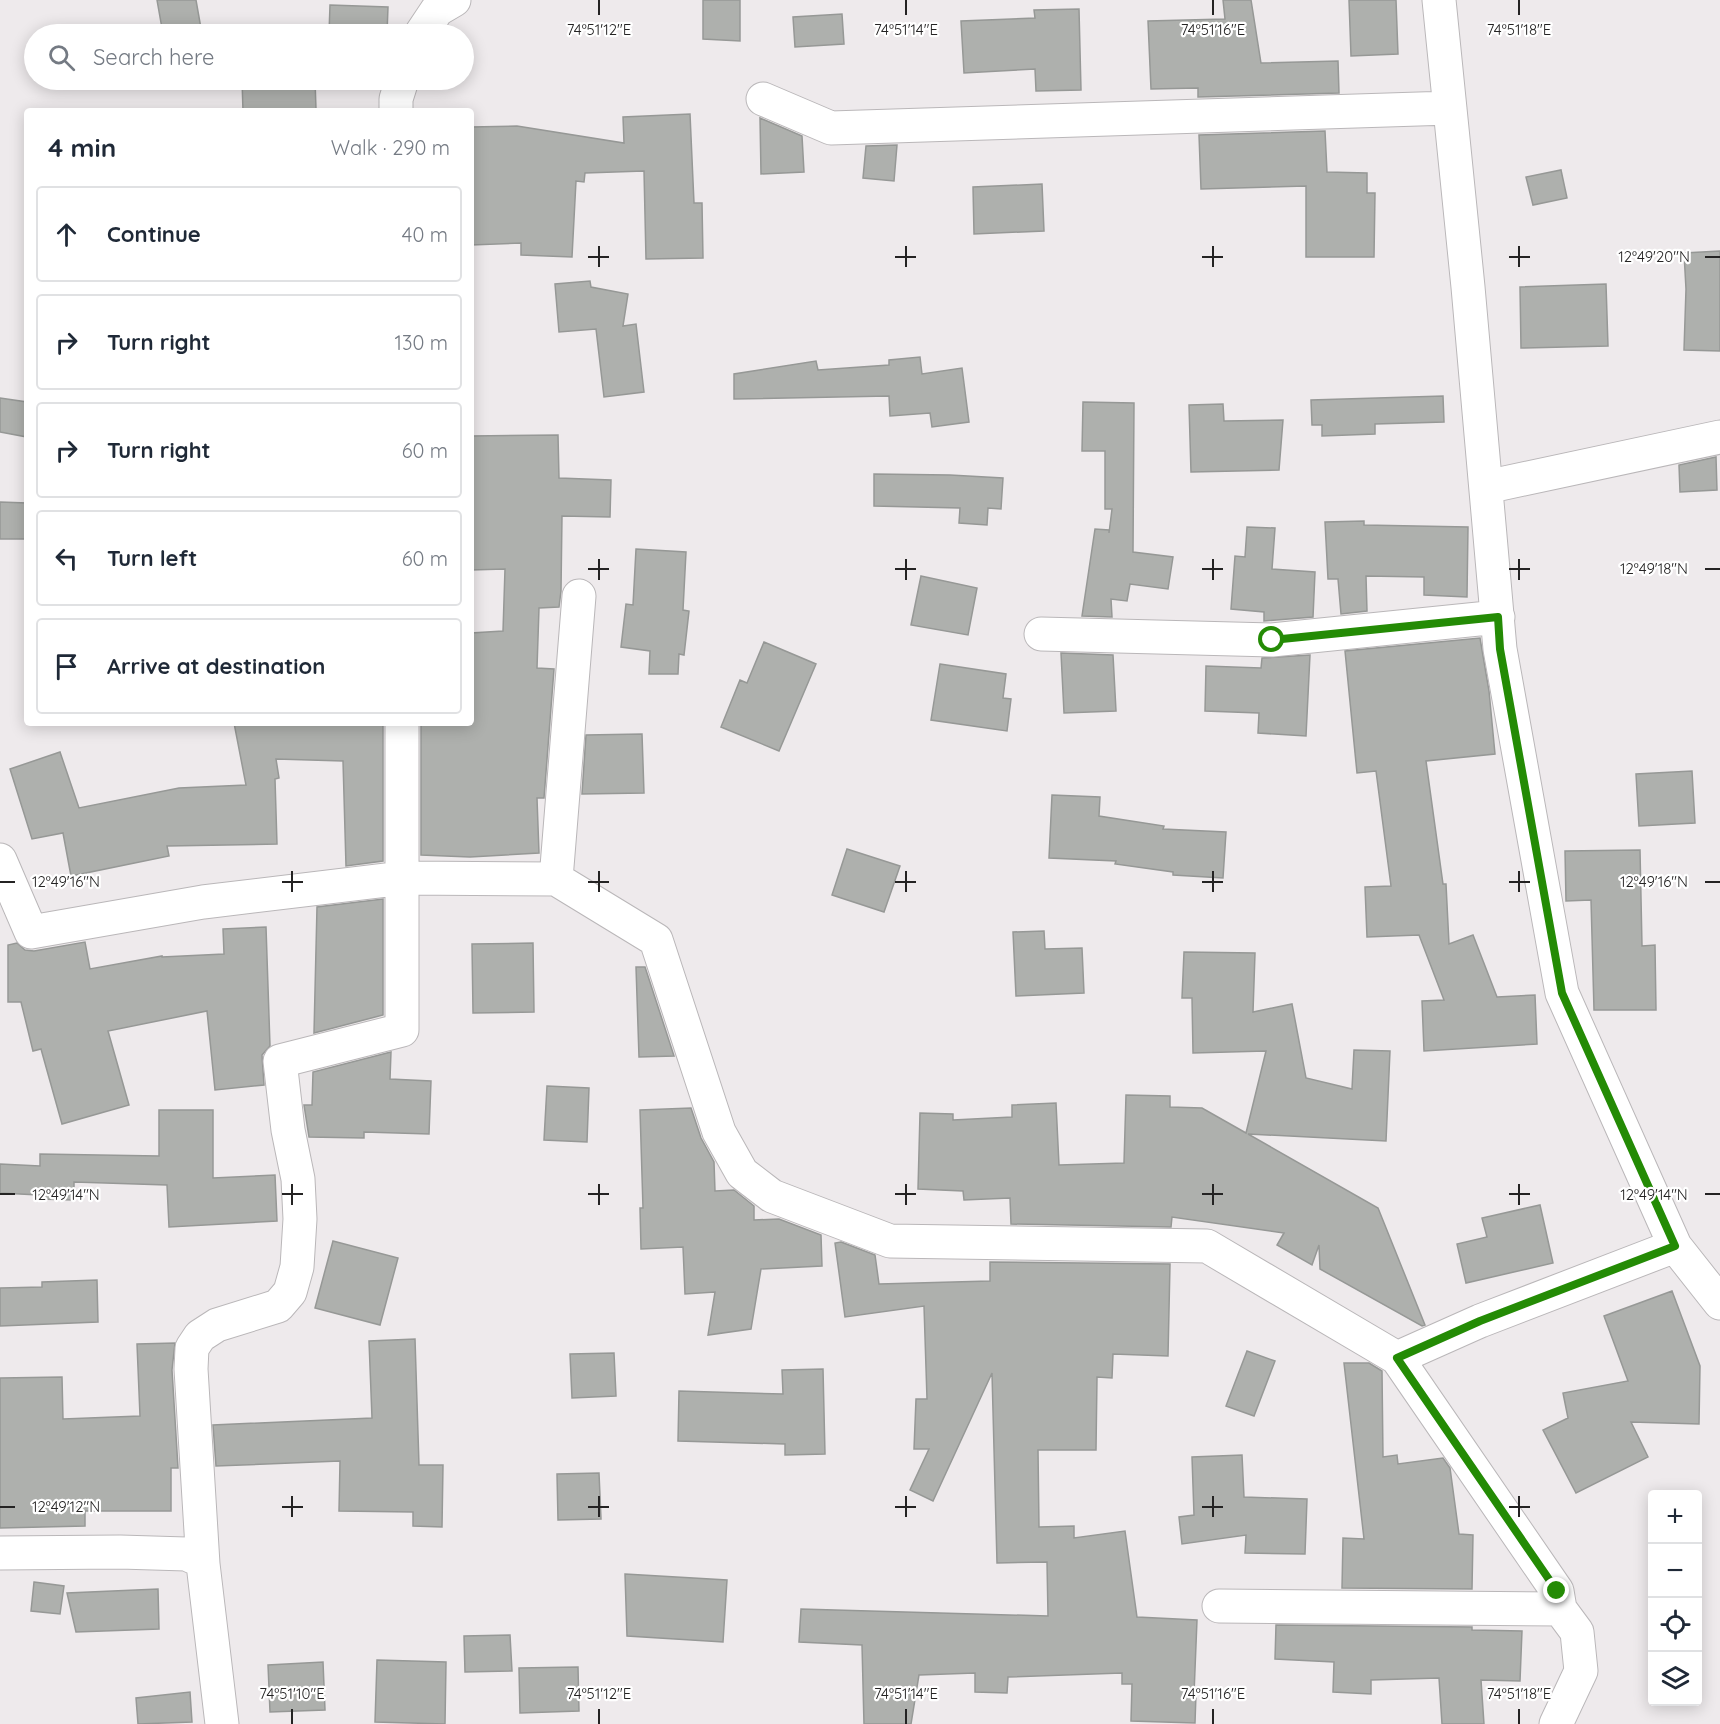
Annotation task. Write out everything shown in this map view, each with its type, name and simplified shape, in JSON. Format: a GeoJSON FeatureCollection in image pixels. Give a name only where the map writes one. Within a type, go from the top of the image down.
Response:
{"type":"FeatureCollection","features":[{"type":"Feature","properties":{"kind":"street"},"geometry":{"type":"LineString","coordinates":[[428,24],[437,10],[454,0]]}},
{"type":"Feature","properties":{"kind":"street"},"geometry":{"type":"LineString","coordinates":[[1439,0],[1500,649],[1562,993],[1675,1246],[1720,1303]]}},
{"type":"Feature","properties":{"kind":"street"},"geometry":{"type":"LineString","coordinates":[[396,108],[399,90]]}},
{"type":"Feature","properties":{"kind":"street"},"geometry":{"type":"LineString","coordinates":[[763,99],[831,128],[1450,108]]}},
{"type":"Feature","properties":{"kind":"street"},"geometry":{"type":"LineString","coordinates":[[1486,487],[1720,437]]}},
{"type":"Feature","properties":{"kind":"street"},"geometry":{"type":"LineString","coordinates":[[556,879],[579,596]]}},
{"type":"Feature","properties":{"kind":"street"},"geometry":{"type":"LineString","coordinates":[[1041,634],[1272,640],[1498,617]]}},
{"type":"Feature","properties":{"kind":"street"},"geometry":{"type":"LineString","coordinates":[[222,1724],[203,1564],[191,1369],[192,1348],[200,1336],[217,1325],[278,1306],[290,1292],[297,1267],[300,1220],[298,1179],[288,1130],[280,1061],[402,1030],[402,726]]}},
{"type":"Feature","properties":{"kind":"street"},"geometry":{"type":"LineString","coordinates":[[0,860],[31,932],[203,902],[403,878],[556,879],[656,940],[719,1132],[742,1173],[772,1196],[890,1241],[1207,1246],[1397,1358],[1557,1591],[1560,1609],[1577,1632],[1581,1671],[1556,1724]]}},
{"type":"Feature","properties":{"kind":"street"},"geometry":{"type":"LineString","coordinates":[[1397,1358],[1480,1321],[1675,1246]]}},
{"type":"Feature","properties":{"kind":"street"},"geometry":{"type":"LineString","coordinates":[[0,1553],[186,1554],[200,1560],[203,1564]]}},
{"type":"Feature","properties":{"kind":"street"},"geometry":{"type":"LineString","coordinates":[[1219,1606],[1560,1609]]}},
{"type":"Feature","properties":{"kind":"building"},"geometry":{"type":"Polygon","coordinates":[[[157,0],[196,0],[200,24],[161,24],[157,0]]]}},
{"type":"Feature","properties":{"kind":"building"},"geometry":{"type":"Polygon","coordinates":[[[703,0],[740,0],[740,41],[703,39],[703,0]]]}},
{"type":"Feature","properties":{"kind":"building"},"geometry":{"type":"Polygon","coordinates":[[[1223,0],[1251,0],[1261,63],[1338,61],[1339,93],[1198,97],[1198,88],[1151,89],[1148,21],[1225,19],[1223,0]]]}},
{"type":"Feature","properties":{"kind":"building"},"geometry":{"type":"Polygon","coordinates":[[[1349,0],[1396,0],[1398,54],[1351,56],[1349,0]]]}},
{"type":"Feature","properties":{"kind":"building"},"geometry":{"type":"Polygon","coordinates":[[[330,5],[388,7],[387,24],[329,24],[330,5]]]}},
{"type":"Feature","properties":{"kind":"building"},"geometry":{"type":"Polygon","coordinates":[[[1079,9],[1081,90],[1036,91],[1035,69],[964,73],[961,21],[1035,18],[1034,10],[1079,9]]]}},
{"type":"Feature","properties":{"kind":"building"},"geometry":{"type":"Polygon","coordinates":[[[842,14],[844,44],[795,47],[793,17],[842,14]]]}},
{"type":"Feature","properties":{"kind":"building"},"geometry":{"type":"Polygon","coordinates":[[[242,90],[315,90],[316,108],[243,108],[242,90]]]}},
{"type":"Feature","properties":{"kind":"building"},"geometry":{"type":"Polygon","coordinates":[[[690,114],[694,203],[702,203],[703,258],[646,259],[644,171],[585,173],[584,182],[576,181],[572,257],[521,255],[521,243],[474,245],[474,127],[517,126],[624,143],[623,117],[690,114]]]}},
{"type":"Feature","properties":{"kind":"building"},"geometry":{"type":"Polygon","coordinates":[[[760,118],[802,136],[804,172],[761,174],[760,118]]]}},
{"type":"Feature","properties":{"kind":"building"},"geometry":{"type":"Polygon","coordinates":[[[1325,131],[1327,172],[1367,173],[1367,193],[1375,193],[1374,257],[1306,257],[1306,186],[1201,189],[1199,135],[1325,131]]]}},
{"type":"Feature","properties":{"kind":"building"},"geometry":{"type":"Polygon","coordinates":[[[897,145],[894,181],[863,178],[866,146],[897,145]]]}},
{"type":"Feature","properties":{"kind":"building"},"geometry":{"type":"Polygon","coordinates":[[[1561,170],[1567,198],[1533,205],[1526,177],[1561,170]]]}},
{"type":"Feature","properties":{"kind":"building"},"geometry":{"type":"Polygon","coordinates":[[[1042,184],[1044,231],[974,234],[973,187],[1042,184]]]}},
{"type":"Feature","properties":{"kind":"building"},"geometry":{"type":"Polygon","coordinates":[[[1720,251],[1720,351],[1684,350],[1686,289],[1684,253],[1720,251]]]}},
{"type":"Feature","properties":{"kind":"building"},"geometry":{"type":"Polygon","coordinates":[[[590,281],[591,287],[628,294],[623,326],[636,324],[644,392],[604,397],[596,329],[559,332],[555,284],[590,281]]]}},
{"type":"Feature","properties":{"kind":"building"},"geometry":{"type":"Polygon","coordinates":[[[1606,284],[1608,346],[1521,348],[1520,287],[1606,284]]]}},
{"type":"Feature","properties":{"kind":"building"},"geometry":{"type":"Polygon","coordinates":[[[920,357],[922,374],[962,368],[969,422],[932,427],[930,413],[890,416],[889,396],[734,399],[734,374],[816,361],[818,370],[889,365],[889,360],[920,357]]]}},
{"type":"Feature","properties":{"kind":"building"},"geometry":{"type":"Polygon","coordinates":[[[1443,396],[1444,422],[1375,424],[1375,434],[1322,436],[1322,425],[1312,425],[1311,400],[1443,396]]]}},
{"type":"Feature","properties":{"kind":"building"},"geometry":{"type":"Polygon","coordinates":[[[0,398],[24,402],[24,436],[0,432],[0,398]]]}},
{"type":"Feature","properties":{"kind":"building"},"geometry":{"type":"Polygon","coordinates":[[[1083,402],[1134,403],[1133,552],[1173,557],[1168,589],[1130,584],[1127,601],[1111,599],[1112,617],[1082,616],[1095,529],[1109,530],[1109,533],[1112,509],[1105,509],[1105,451],[1082,451],[1083,402]]]}},
{"type":"Feature","properties":{"kind":"building"},"geometry":{"type":"Polygon","coordinates":[[[1223,404],[1224,421],[1283,420],[1279,470],[1191,472],[1189,405],[1223,404]]]}},
{"type":"Feature","properties":{"kind":"building"},"geometry":{"type":"Polygon","coordinates":[[[558,435],[559,478],[611,480],[610,517],[562,516],[559,607],[539,608],[537,668],[554,669],[544,798],[537,798],[539,853],[470,857],[421,855],[421,726],[474,726],[474,633],[503,631],[505,569],[474,570],[474,436],[558,435]]]}},
{"type":"Feature","properties":{"kind":"building"},"geometry":{"type":"Polygon","coordinates":[[[1716,457],[1717,490],[1680,492],[1679,465],[1716,457]]]}},
{"type":"Feature","properties":{"kind":"building"},"geometry":{"type":"Polygon","coordinates":[[[874,474],[1003,478],[1001,509],[988,508],[987,525],[959,523],[960,508],[874,506],[874,474]]]}},
{"type":"Feature","properties":{"kind":"building"},"geometry":{"type":"Polygon","coordinates":[[[0,502],[24,503],[24,539],[0,539],[0,502]]]}},
{"type":"Feature","properties":{"kind":"building"},"geometry":{"type":"Polygon","coordinates":[[[1364,521],[1364,525],[1468,527],[1467,597],[1424,595],[1424,577],[1366,576],[1367,611],[1341,614],[1338,579],[1328,579],[1325,522],[1364,521]]]}},
{"type":"Feature","properties":{"kind":"building"},"geometry":{"type":"Polygon","coordinates":[[[1247,527],[1275,528],[1272,569],[1315,572],[1313,617],[1264,621],[1264,612],[1231,609],[1235,556],[1245,557],[1247,527]]]}},
{"type":"Feature","properties":{"kind":"building"},"geometry":{"type":"Polygon","coordinates":[[[636,549],[686,552],[683,610],[689,611],[684,655],[679,654],[678,674],[649,674],[650,651],[621,647],[626,604],[633,605],[636,549]]]}},
{"type":"Feature","properties":{"kind":"building"},"geometry":{"type":"Polygon","coordinates":[[[921,576],[977,588],[968,635],[911,625],[921,576]]]}},
{"type":"Feature","properties":{"kind":"building"},"geometry":{"type":"Polygon","coordinates":[[[1480,638],[1489,691],[1495,754],[1426,761],[1443,884],[1446,884],[1449,944],[1473,935],[1497,997],[1535,995],[1537,1044],[1424,1051],[1422,1001],[1444,1000],[1419,935],[1367,937],[1365,887],[1391,886],[1376,771],[1357,773],[1345,651],[1480,638]]]}},
{"type":"Feature","properties":{"kind":"building"},"geometry":{"type":"Polygon","coordinates":[[[764,642],[816,664],[779,751],[721,727],[740,680],[747,683],[764,642]]]}},
{"type":"Feature","properties":{"kind":"building"},"geometry":{"type":"Polygon","coordinates":[[[1061,653],[1113,655],[1116,711],[1064,713],[1061,653]]]}},
{"type":"Feature","properties":{"kind":"building"},"geometry":{"type":"Polygon","coordinates":[[[1310,655],[1306,736],[1258,733],[1259,713],[1205,711],[1206,666],[1261,668],[1262,658],[1310,655]]]}},
{"type":"Feature","properties":{"kind":"building"},"geometry":{"type":"Polygon","coordinates":[[[940,664],[1006,674],[1003,698],[1011,699],[1007,731],[931,720],[940,664]]]}},
{"type":"Feature","properties":{"kind":"building"},"geometry":{"type":"Polygon","coordinates":[[[235,726],[383,726],[383,861],[346,866],[343,761],[276,759],[279,778],[275,779],[277,844],[167,846],[169,856],[71,876],[63,833],[32,839],[10,769],[60,752],[79,808],[179,788],[246,785],[235,726]]]}},
{"type":"Feature","properties":{"kind":"building"},"geometry":{"type":"Polygon","coordinates":[[[642,734],[644,793],[582,794],[586,735],[642,734]]]}},
{"type":"Feature","properties":{"kind":"building"},"geometry":{"type":"Polygon","coordinates":[[[1692,771],[1695,823],[1639,826],[1636,774],[1692,771]]]}},
{"type":"Feature","properties":{"kind":"building"},"geometry":{"type":"Polygon","coordinates":[[[1052,795],[1100,797],[1099,816],[1164,826],[1163,829],[1226,832],[1223,878],[1173,875],[1173,872],[1115,864],[1116,861],[1049,858],[1052,795]]]}},
{"type":"Feature","properties":{"kind":"building"},"geometry":{"type":"Polygon","coordinates":[[[847,849],[900,866],[884,912],[832,895],[847,849]]]}},
{"type":"Feature","properties":{"kind":"building"},"geometry":{"type":"Polygon","coordinates":[[[1640,850],[1642,946],[1655,945],[1656,1010],[1594,1010],[1591,900],[1566,901],[1565,851],[1640,850]]]}},
{"type":"Feature","properties":{"kind":"building"},"geometry":{"type":"Polygon","coordinates":[[[383,899],[383,1015],[314,1033],[317,907],[383,899]]]}},
{"type":"Feature","properties":{"kind":"building"},"geometry":{"type":"Polygon","coordinates":[[[266,927],[270,1046],[262,1055],[264,1085],[215,1090],[207,1011],[108,1031],[129,1105],[62,1124],[41,1049],[33,1051],[21,1002],[8,1002],[8,945],[17,943],[25,950],[34,951],[85,942],[90,969],[162,956],[224,954],[223,929],[266,927]]]}},
{"type":"Feature","properties":{"kind":"building"},"geometry":{"type":"Polygon","coordinates":[[[1044,931],[1045,949],[1082,948],[1084,993],[1016,996],[1013,932],[1044,931]]]}},
{"type":"Feature","properties":{"kind":"building"},"geometry":{"type":"Polygon","coordinates":[[[533,943],[534,1012],[473,1013],[472,944],[533,943]]]}},
{"type":"Feature","properties":{"kind":"building"},"geometry":{"type":"Polygon","coordinates":[[[1184,952],[1255,953],[1253,1012],[1292,1004],[1306,1078],[1352,1089],[1354,1050],[1390,1051],[1386,1141],[1248,1134],[1378,1208],[1425,1325],[1422,1326],[1320,1269],[1319,1245],[1312,1265],[1277,1245],[1284,1233],[1172,1217],[1171,1227],[1011,1224],[1010,1198],[964,1200],[963,1191],[918,1189],[920,1113],[953,1114],[953,1120],[1012,1117],[1012,1105],[1056,1103],[1059,1165],[1124,1163],[1126,1095],[1170,1096],[1170,1107],[1202,1108],[1246,1133],[1266,1051],[1193,1053],[1192,998],[1182,998],[1184,952]]]}},
{"type":"Feature","properties":{"kind":"building"},"geometry":{"type":"Polygon","coordinates":[[[636,967],[645,967],[674,1056],[639,1057],[636,967]]]}},
{"type":"Feature","properties":{"kind":"building"},"geometry":{"type":"Polygon","coordinates":[[[391,1052],[390,1079],[431,1081],[429,1134],[364,1132],[364,1138],[309,1137],[304,1105],[312,1105],[313,1072],[391,1052]]]}},
{"type":"Feature","properties":{"kind":"building"},"geometry":{"type":"Polygon","coordinates":[[[547,1086],[589,1088],[587,1142],[544,1140],[547,1086]]]}},
{"type":"Feature","properties":{"kind":"building"},"geometry":{"type":"Polygon","coordinates":[[[691,1108],[701,1138],[714,1162],[715,1191],[734,1190],[754,1206],[754,1220],[779,1219],[821,1235],[822,1266],[761,1269],[751,1329],[708,1335],[715,1292],[685,1294],[683,1247],[641,1249],[640,1208],[643,1208],[640,1110],[691,1108]]]}},
{"type":"Feature","properties":{"kind":"building"},"geometry":{"type":"Polygon","coordinates":[[[159,1110],[213,1110],[213,1178],[275,1175],[277,1221],[169,1227],[167,1185],[74,1182],[74,1200],[39,1199],[39,1195],[0,1193],[0,1164],[40,1166],[40,1154],[159,1156],[159,1110]]]}},
{"type":"Feature","properties":{"kind":"building"},"geometry":{"type":"Polygon","coordinates":[[[1540,1205],[1553,1263],[1466,1283],[1457,1244],[1487,1237],[1482,1218],[1540,1205]]]}},
{"type":"Feature","properties":{"kind":"building"},"geometry":{"type":"Polygon","coordinates":[[[333,1241],[398,1258],[380,1325],[315,1308],[333,1241]]]}},
{"type":"Feature","properties":{"kind":"building"},"geometry":{"type":"Polygon","coordinates":[[[841,1242],[875,1255],[879,1284],[990,1281],[990,1262],[1170,1264],[1168,1356],[1113,1354],[1112,1378],[1097,1377],[1096,1450],[1038,1450],[1039,1527],[1074,1526],[1074,1538],[1125,1531],[1137,1617],[1197,1620],[1195,1723],[1131,1721],[1132,1684],[1122,1684],[1122,1673],[1008,1677],[1007,1693],[975,1692],[975,1673],[919,1675],[911,1724],[864,1724],[862,1645],[799,1642],[801,1609],[1048,1616],[1047,1562],[997,1563],[992,1373],[933,1501],[910,1490],[929,1449],[914,1449],[916,1399],[927,1399],[924,1306],[845,1317],[835,1243],[841,1242]]]}},
{"type":"Feature","properties":{"kind":"building"},"geometry":{"type":"Polygon","coordinates":[[[97,1280],[98,1322],[0,1326],[0,1288],[42,1287],[42,1282],[97,1280]]]}},
{"type":"Feature","properties":{"kind":"building"},"geometry":{"type":"Polygon","coordinates":[[[1672,1291],[1700,1366],[1699,1424],[1631,1422],[1648,1457],[1576,1493],[1543,1430],[1568,1418],[1563,1393],[1628,1381],[1604,1316],[1672,1291]]]}},
{"type":"Feature","properties":{"kind":"building"},"geometry":{"type":"Polygon","coordinates":[[[415,1339],[419,1465],[443,1465],[442,1527],[413,1526],[413,1512],[339,1511],[340,1461],[216,1466],[213,1425],[372,1418],[369,1341],[415,1339]]]}},
{"type":"Feature","properties":{"kind":"building"},"geometry":{"type":"Polygon","coordinates":[[[175,1343],[172,1370],[178,1468],[171,1468],[171,1511],[85,1511],[85,1526],[0,1528],[0,1378],[62,1377],[63,1419],[140,1416],[137,1344],[175,1343]]]}},
{"type":"Feature","properties":{"kind":"building"},"geometry":{"type":"Polygon","coordinates":[[[1247,1351],[1275,1361],[1254,1416],[1226,1406],[1247,1351]]]}},
{"type":"Feature","properties":{"kind":"building"},"geometry":{"type":"Polygon","coordinates":[[[614,1353],[616,1396],[572,1398],[570,1354],[614,1353]]]}},
{"type":"Feature","properties":{"kind":"building"},"geometry":{"type":"Polygon","coordinates":[[[1344,1363],[1369,1363],[1382,1371],[1383,1457],[1397,1455],[1398,1464],[1443,1458],[1450,1468],[1459,1534],[1473,1535],[1472,1589],[1342,1588],[1343,1538],[1364,1539],[1344,1363]]]}},
{"type":"Feature","properties":{"kind":"building"},"geometry":{"type":"Polygon","coordinates":[[[823,1369],[825,1454],[785,1455],[785,1444],[678,1441],[679,1391],[783,1394],[782,1370],[823,1369]]]}},
{"type":"Feature","properties":{"kind":"building"},"geometry":{"type":"Polygon","coordinates":[[[1242,1455],[1244,1497],[1307,1499],[1305,1554],[1245,1553],[1246,1535],[1182,1544],[1179,1517],[1194,1515],[1192,1457],[1242,1455]]]}},
{"type":"Feature","properties":{"kind":"building"},"geometry":{"type":"Polygon","coordinates":[[[599,1473],[601,1519],[558,1520],[557,1474],[599,1473]]]}},
{"type":"Feature","properties":{"kind":"building"},"geometry":{"type":"Polygon","coordinates":[[[625,1574],[727,1580],[723,1642],[627,1636],[625,1574]]]}},
{"type":"Feature","properties":{"kind":"building"},"geometry":{"type":"Polygon","coordinates":[[[34,1582],[64,1586],[60,1614],[31,1611],[34,1582]]]}},
{"type":"Feature","properties":{"kind":"building"},"geometry":{"type":"Polygon","coordinates":[[[158,1589],[159,1629],[76,1632],[67,1593],[158,1589]]]}},
{"type":"Feature","properties":{"kind":"building"},"geometry":{"type":"Polygon","coordinates":[[[1276,1625],[1472,1627],[1472,1630],[1522,1631],[1520,1681],[1481,1680],[1484,1724],[1442,1724],[1439,1678],[1371,1680],[1371,1694],[1333,1692],[1334,1662],[1275,1659],[1276,1625]]]}},
{"type":"Feature","properties":{"kind":"building"},"geometry":{"type":"Polygon","coordinates":[[[510,1635],[512,1671],[465,1672],[464,1636],[510,1635]]]}},
{"type":"Feature","properties":{"kind":"building"},"geometry":{"type":"Polygon","coordinates":[[[377,1660],[446,1662],[445,1724],[375,1722],[377,1660]]]}},
{"type":"Feature","properties":{"kind":"building"},"geometry":{"type":"Polygon","coordinates":[[[323,1662],[325,1710],[270,1712],[268,1665],[323,1662]]]}},
{"type":"Feature","properties":{"kind":"building"},"geometry":{"type":"Polygon","coordinates":[[[578,1667],[579,1711],[520,1713],[519,1668],[578,1667]]]}},
{"type":"Feature","properties":{"kind":"building"},"geometry":{"type":"Polygon","coordinates":[[[190,1692],[192,1722],[138,1724],[136,1698],[190,1692]]]}},
{"type":"Feature","properties":{"kind":"route"},"geometry":{"type":"LineString","coordinates":[[1272,640],[1498,617],[1500,649],[1562,993],[1675,1246],[1480,1321],[1397,1358],[1557,1591]]}}]}
